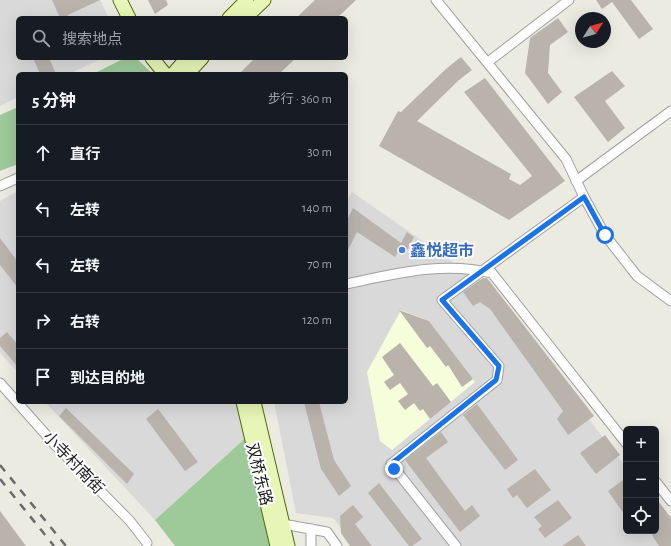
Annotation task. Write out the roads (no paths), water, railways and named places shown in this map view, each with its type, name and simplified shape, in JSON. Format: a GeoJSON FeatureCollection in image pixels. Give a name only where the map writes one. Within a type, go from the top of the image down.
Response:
{"type":"FeatureCollection","features":[{"type":"Feature","properties":{"kind":"street"},"geometry":{"type":"LineString","coordinates":[[120,0],[128,16]]}},
{"type":"Feature","properties":{"kind":"street"},"geometry":{"type":"LineString","coordinates":[[231,16],[248,0]]}},
{"type":"Feature","properties":{"kind":"street"},"geometry":{"type":"LineString","coordinates":[[247,16],[264,0]]}},
{"type":"Feature","properties":{"kind":"street"},"geometry":{"type":"LineString","coordinates":[[436,0],[566,158],[584,197],[605,235],[637,276],[671,301]]}},
{"type":"Feature","properties":{"kind":"street"},"geometry":{"type":"LineString","coordinates":[[488,62],[569,0]]}},
{"type":"Feature","properties":{"kind":"street"},"geometry":{"type":"LineString","coordinates":[[154,60],[163,72]]}},
{"type":"Feature","properties":{"kind":"street"},"geometry":{"type":"LineString","coordinates":[[175,72],[186,60]]}},
{"type":"Feature","properties":{"kind":"street"},"geometry":{"type":"LineString","coordinates":[[189,72],[200,60]]}},
{"type":"Feature","properties":{"kind":"street"},"geometry":{"type":"LineString","coordinates":[[576,181],[671,111]]}},
{"type":"Feature","properties":{"kind":"street"},"geometry":{"type":"LineString","coordinates":[[0,186],[16,179]]}},
{"type":"Feature","properties":{"kind":"street"},"geometry":{"type":"LineString","coordinates":[[456,546],[391,464],[496,380],[499,366],[442,300],[481,270],[584,197]]}},
{"type":"Feature","properties":{"kind":"street"},"geometry":{"type":"LineString","coordinates":[[348,284],[417,270],[449,267],[470,268],[492,273],[623,439]]}},
{"type":"Feature","properties":{"kind":"street","name":"小寺村南街"},"geometry":{"type":"LineString","coordinates":[[0,383],[16,401]]}},
{"type":"Feature","properties":{"kind":"street","name":"小寺村南街"},"geometry":{"type":"LineString","coordinates":[[19,404],[56,446],[130,521],[147,542]]}},
{"type":"Feature","properties":{"kind":"street","name":"双桥东路"},"geometry":{"type":"LineString","coordinates":[[242,404],[277,546]]}},
{"type":"Feature","properties":{"kind":"street","name":"双桥东路"},"geometry":{"type":"LineString","coordinates":[[254,404],[288,546]]}},
{"type":"Feature","properties":{"kind":"street"},"geometry":{"type":"LineString","coordinates":[[659,486],[671,501]]}},
{"type":"Feature","properties":{"kind":"street"},"geometry":{"type":"LineString","coordinates":[[283,524],[327,532],[337,546]]}},
{"type":"Feature","properties":{"kind":"street"},"geometry":{"type":"LineString","coordinates":[[311,529],[311,546]]}},
{"type":"Feature","properties":{"kind":"railway"},"geometry":{"type":"LineString","coordinates":[[0,465],[66,546]]}},
{"type":"Feature","properties":{"kind":"railway"},"geometry":{"type":"LineString","coordinates":[[0,479],[54,546]]}},
{"type":"Feature","properties":{"kind":"place","name":"鑫悦超市"},"geometry":{"type":"Point","coordinates":[402,250]}}]}
